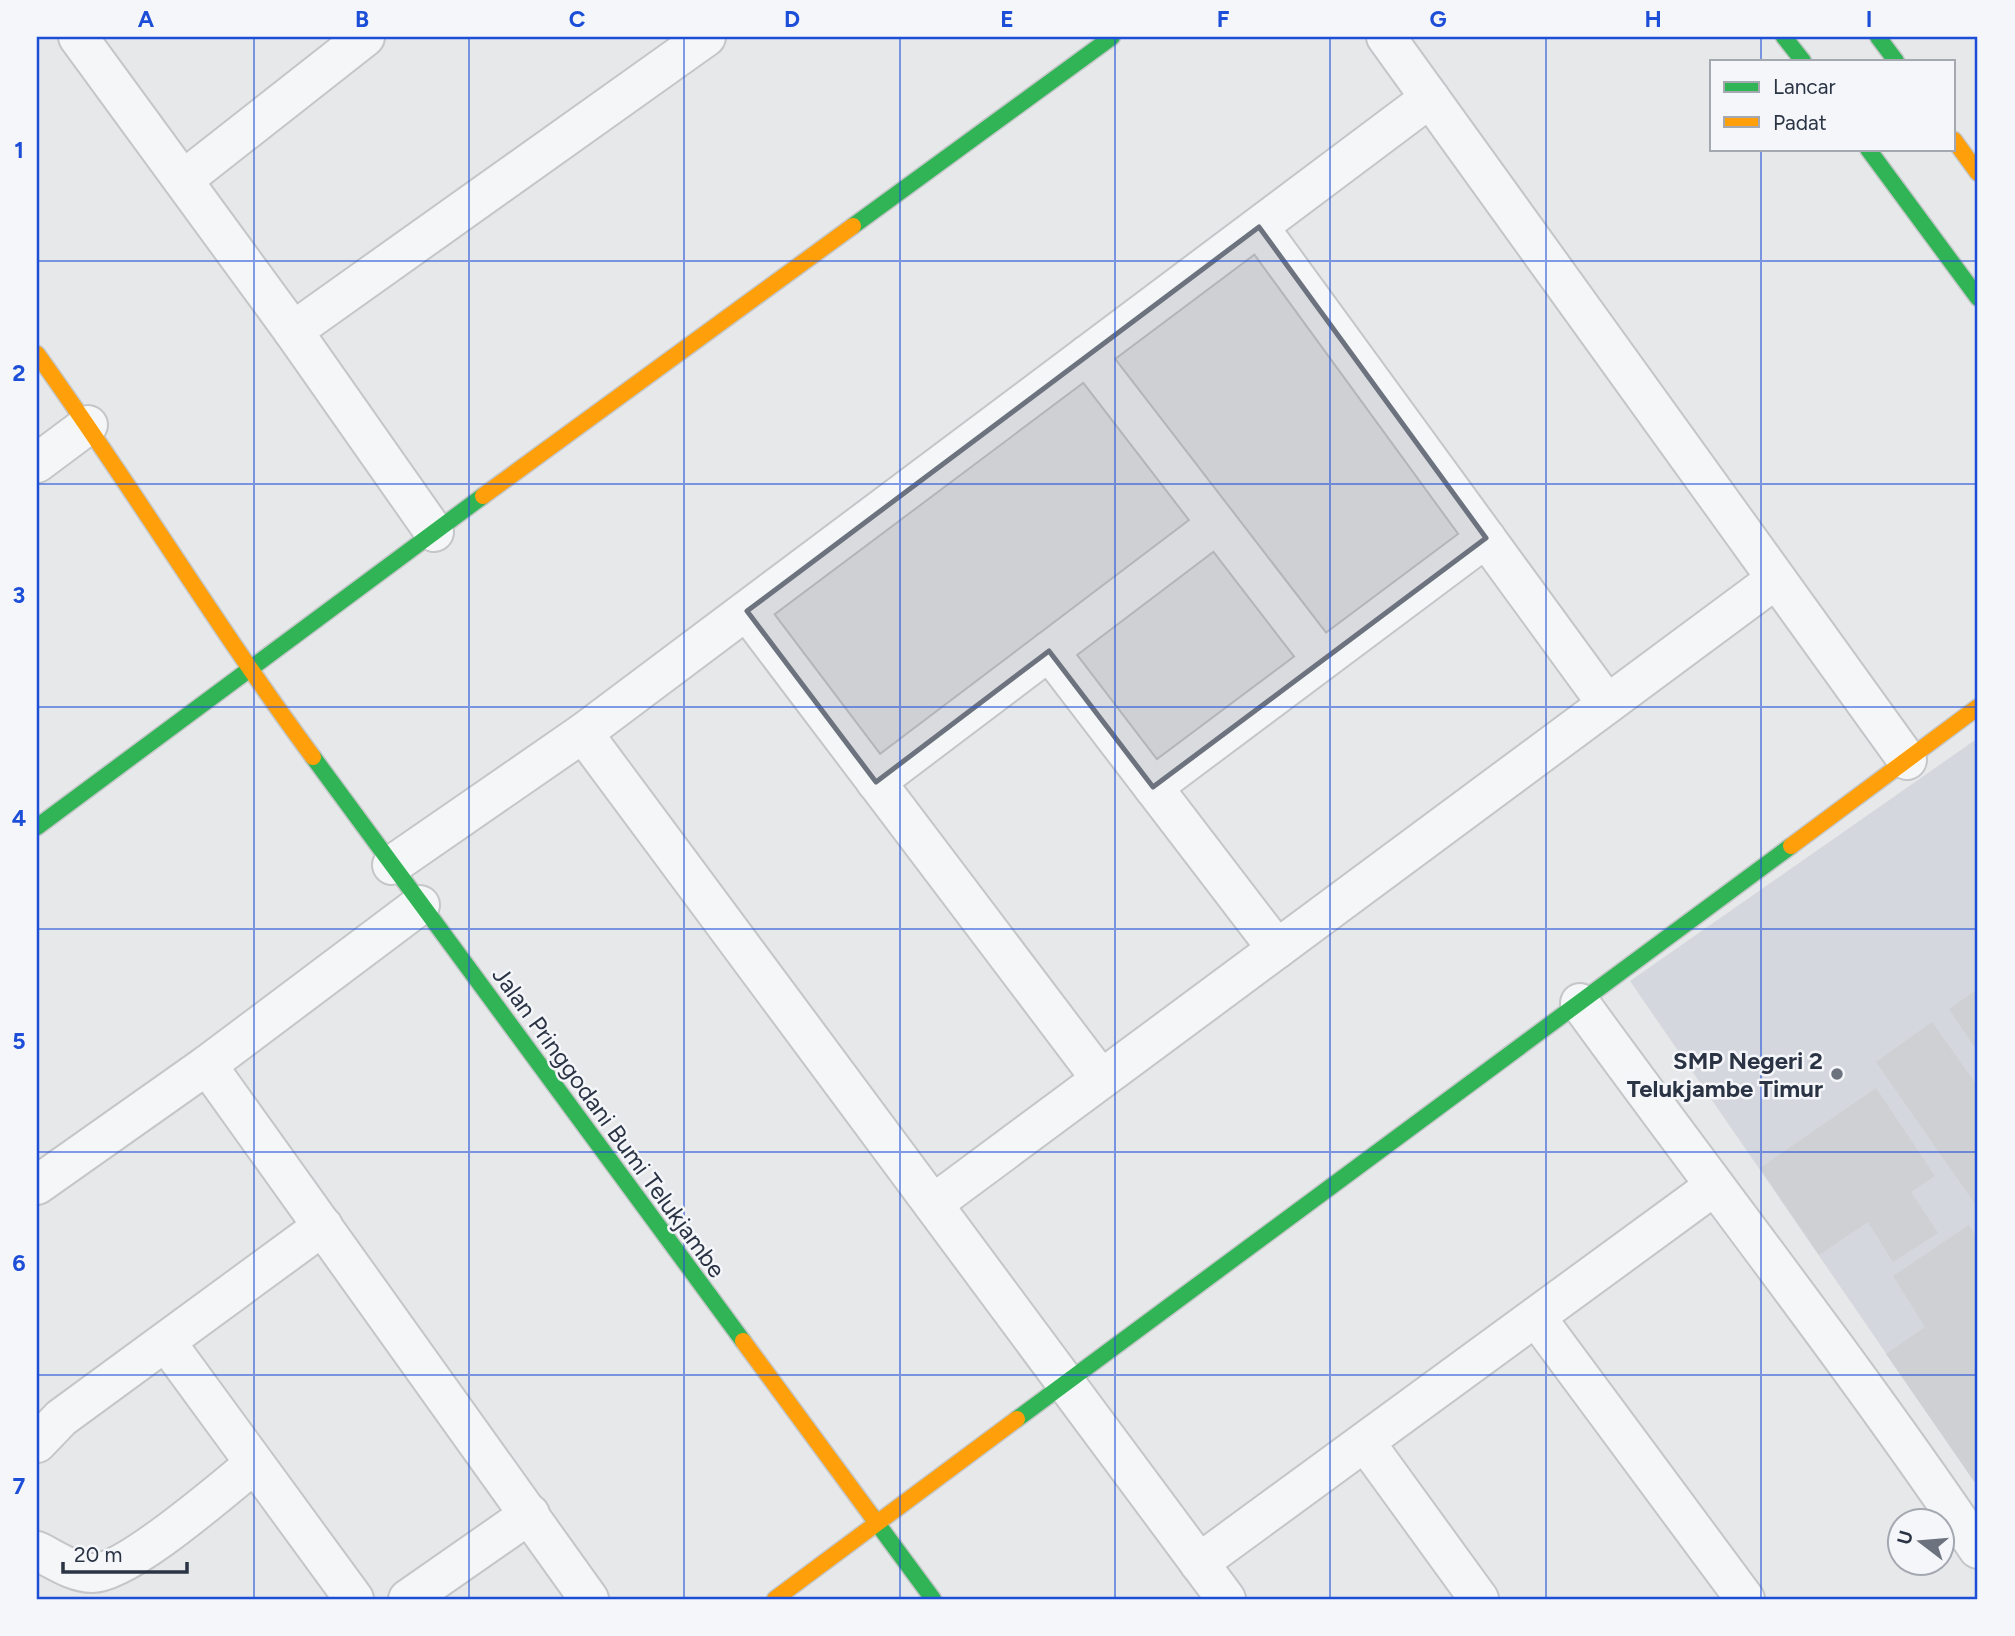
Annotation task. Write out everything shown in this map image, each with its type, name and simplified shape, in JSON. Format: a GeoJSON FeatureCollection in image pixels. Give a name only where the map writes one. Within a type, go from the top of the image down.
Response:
{"type":"FeatureCollection","features":[{"type":"Feature","properties":{"kind":"street"},"geometry":{"type":"LineString","coordinates":[[78,37],[293,331],[434,532]]}},
{"type":"Feature","properties":{"kind":"street"},"geometry":{"type":"LineString","coordinates":[[183,180],[365,37]]}},
{"type":"Feature","properties":{"kind":"street"},"geometry":{"type":"LineString","coordinates":[[293,331],[706,37]]}},
{"type":"Feature","properties":{"kind":"street"},"geometry":{"type":"LineString","coordinates":[[37,827],[434,532],[1112,37]]}},
{"type":"Feature","properties":{"kind":"street"},"geometry":{"type":"LineString","coordinates":[[1386,37],[1907,760]]}},
{"type":"Feature","properties":{"kind":"street"},"geometry":{"type":"LineString","coordinates":[[1784,37],[1802,60]]}},
{"type":"Feature","properties":{"kind":"street"},"geometry":{"type":"LineString","coordinates":[[1878,37],[1895,60]]}},
{"type":"Feature","properties":{"kind":"street"},"geometry":{"type":"LineString","coordinates":[[392,866],[583,733],[1430,98]]}},
{"type":"Feature","properties":{"kind":"street"},"geometry":{"type":"LineString","coordinates":[[1955,141],[1978,173]]}},
{"type":"Feature","properties":{"kind":"street"},"geometry":{"type":"LineString","coordinates":[[1869,150],[1978,298]]}},
{"type":"Feature","properties":{"kind":"street"},"geometry":{"type":"LineString","coordinates":[[1258,227],[1607,704]]}},
{"type":"Feature","properties":{"kind":"street","name":"Jalan Pringgodani Bumi Telukjambe"},"geometry":{"type":"LineString","coordinates":[[37,355],[88,425],[249,671],[933,1599]]}},
{"type":"Feature","properties":{"kind":"street"},"geometry":{"type":"LineString","coordinates":[[1087,355],[1322,660]]}},
{"type":"Feature","properties":{"kind":"street"},"geometry":{"type":"LineString","coordinates":[[37,463],[88,425]]}},
{"type":"Feature","properties":{"kind":"street"},"geometry":{"type":"LineString","coordinates":[[876,782],[1217,524]]}},
{"type":"Feature","properties":{"kind":"street"},"geometry":{"type":"LineString","coordinates":[[1153,787],[1486,538]]}},
{"type":"Feature","properties":{"kind":"street"},"geometry":{"type":"LineString","coordinates":[[933,1204],[1776,579]]}},
{"type":"Feature","properties":{"kind":"street"},"geometry":{"type":"LineString","coordinates":[[747,611],[1101,1079]]}},
{"type":"Feature","properties":{"kind":"street"},"geometry":{"type":"LineString","coordinates":[[1049,651],[1277,949]]}},
{"type":"Feature","properties":{"kind":"street"},"geometry":{"type":"LineString","coordinates":[[775,1599],[1978,707]]}},
{"type":"Feature","properties":{"kind":"street"},"geometry":{"type":"LineString","coordinates":[[583,733],[1226,1599]]}},
{"type":"Feature","properties":{"kind":"street"},"geometry":{"type":"LineString","coordinates":[[37,1185],[207,1065],[420,905]]}},
{"type":"Feature","properties":{"kind":"street"},"geometry":{"type":"LineString","coordinates":[[1580,1003],[1713,1187],[1889,1417],[1978,1549]]}},
{"type":"Feature","properties":{"kind":"street"},"geometry":{"type":"LineString","coordinates":[[207,1065],[589,1599]]}},
{"type":"Feature","properties":{"kind":"street"},"geometry":{"type":"LineString","coordinates":[[1199,1563],[1713,1187]]}},
{"type":"Feature","properties":{"kind":"street"},"geometry":{"type":"LineString","coordinates":[[37,1443],[61,1418],[323,1226]]}},
{"type":"Feature","properties":{"kind":"street"},"geometry":{"type":"LineString","coordinates":[[1536,1317],[1745,1599]]}},
{"type":"Feature","properties":{"kind":"street"},"geometry":{"type":"LineString","coordinates":[[166,1342],[354,1599]]}},
{"type":"Feature","properties":{"kind":"street"},"geometry":{"type":"LineString","coordinates":[[1364,1442],[1479,1599]]}},
{"type":"Feature","properties":{"kind":"street"},"geometry":{"type":"LineString","coordinates":[[37,1551],[74,1569],[96,1573],[130,1559],[254,1464]]}},
{"type":"Feature","properties":{"kind":"street"},"geometry":{"type":"LineString","coordinates":[[408,1599],[530,1514]]}},
{"type":"Feature","properties":{"kind":"highlighted area"},"geometry":{"type":"Polygon","coordinates":[[[1259,227],[1486,538],[1153,787],[1049,651],[876,782],[747,611],[1259,227]]]}},
{"type":"Feature","properties":{"kind":"shaded area","name":"SMP Negeri 2 Telukjambe Timur"},"geometry":{"type":"Polygon","coordinates":[[[1978,738],[1978,1487],[1630,981],[1978,738]]]}},
{"type":"Feature","properties":{"kind":"building"},"geometry":{"type":"Polygon","coordinates":[[[1978,989],[1978,1052],[1949,1009],[1978,989]]]}},
{"type":"Feature","properties":{"kind":"building"},"geometry":{"type":"Polygon","coordinates":[[[1932,1022],[1978,1087],[1978,1208],[1876,1062],[1932,1022]]]}},
{"type":"Feature","properties":{"kind":"building"},"geometry":{"type":"Polygon","coordinates":[[[1876,1088],[1935,1176],[1911,1192],[1938,1233],[1893,1262],[1868,1222],[1819,1255],[1760,1168],[1876,1088]]]}},
{"type":"Feature","properties":{"kind":"building"},"geometry":{"type":"Polygon","coordinates":[[[1969,1225],[1978,1240],[1978,1487],[1886,1354],[1925,1327],[1893,1276],[1969,1225]]]}},
{"type":"Feature","properties":{"kind":"traffic: fast"},"geometry":{"type":"LineString","coordinates":[[853,226],[1112,37]]}},
{"type":"Feature","properties":{"kind":"traffic: fast"},"geometry":{"type":"LineString","coordinates":[[1784,37],[1802,60]]}},
{"type":"Feature","properties":{"kind":"traffic: fast"},"geometry":{"type":"LineString","coordinates":[[1878,37],[1895,60]]}},
{"type":"Feature","properties":{"kind":"traffic: fast"},"geometry":{"type":"LineString","coordinates":[[1869,150],[1978,298]]}},
{"type":"Feature","properties":{"kind":"traffic: fast"},"geometry":{"type":"LineString","coordinates":[[37,827],[483,496]]}},
{"type":"Feature","properties":{"kind":"traffic: fast"},"geometry":{"type":"LineString","coordinates":[[313,757],[743,1341]]}},
{"type":"Feature","properties":{"kind":"traffic: fast"},"geometry":{"type":"LineString","coordinates":[[1017,1419],[1791,846]]}},
{"type":"Feature","properties":{"kind":"traffic: fast"},"geometry":{"type":"LineString","coordinates":[[871,1515],[933,1599]]}},
{"type":"Feature","properties":{"kind":"traffic: slow"},"geometry":{"type":"LineString","coordinates":[[1955,141],[1978,173]]}},
{"type":"Feature","properties":{"kind":"traffic: slow"},"geometry":{"type":"LineString","coordinates":[[483,496],[853,226]]}},
{"type":"Feature","properties":{"kind":"traffic: slow"},"geometry":{"type":"LineString","coordinates":[[37,354],[313,757]]}},
{"type":"Feature","properties":{"kind":"traffic: slow"},"geometry":{"type":"LineString","coordinates":[[1791,846],[1978,707]]}},
{"type":"Feature","properties":{"kind":"traffic: slow"},"geometry":{"type":"LineString","coordinates":[[743,1341],[871,1515]]}},
{"type":"Feature","properties":{"kind":"traffic: slow"},"geometry":{"type":"LineString","coordinates":[[775,1599],[1017,1419]]}},
{"type":"Feature","properties":{"kind":"place","name":"SMP Negeri 2 Telukjambe Timur"},"geometry":{"type":"Point","coordinates":[1837,1074]}}]}
